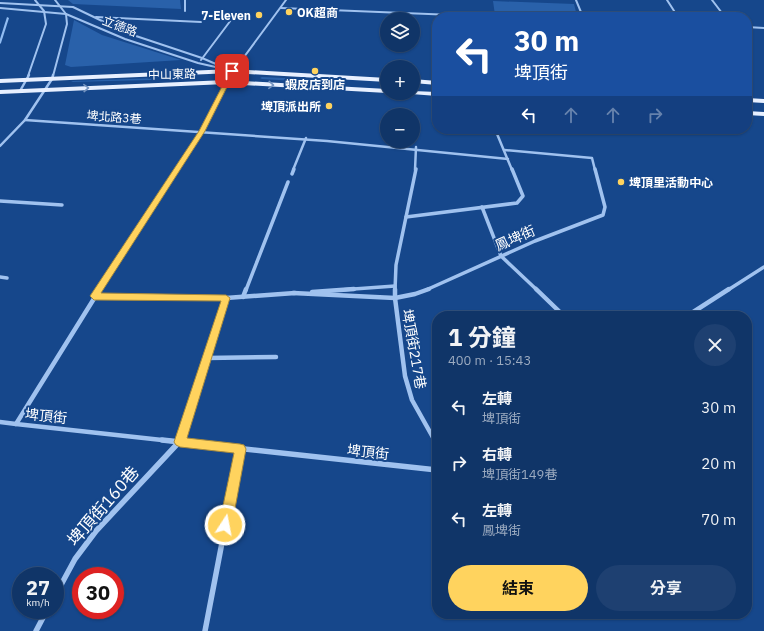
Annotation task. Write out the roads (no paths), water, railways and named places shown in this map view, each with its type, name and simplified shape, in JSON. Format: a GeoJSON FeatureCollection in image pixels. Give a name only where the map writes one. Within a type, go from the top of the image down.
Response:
{"type":"FeatureCollection","features":[{"type":"Feature","properties":{"kind":"main road","name":"中山東路"},"geometry":{"type":"LineString","coordinates":[[0,81],[232,71],[380,80]]}},
{"type":"Feature","properties":{"kind":"main road","name":"中山東路"},"geometry":{"type":"LineString","coordinates":[[2,92],[226,82],[380,91]]}},
{"type":"Feature","properties":{"kind":"main road"},"geometry":{"type":"LineString","coordinates":[[420,82],[432,83]]}},
{"type":"Feature","properties":{"kind":"main road"},"geometry":{"type":"LineString","coordinates":[[420,93],[432,94]]}},
{"type":"Feature","properties":{"kind":"main road"},"geometry":{"type":"LineString","coordinates":[[752,100],[764,101]]}},
{"type":"Feature","properties":{"kind":"main road"},"geometry":{"type":"LineString","coordinates":[[752,113],[764,114]]}},
{"type":"Feature","properties":{"kind":"street"},"geometry":{"type":"LineString","coordinates":[[20,91],[27,80],[46,24],[44,12],[35,0]]}},
{"type":"Feature","properties":{"kind":"street"},"geometry":{"type":"LineString","coordinates":[[0,146],[25,120],[47,89],[52,79],[67,24],[66,14],[54,0]]}},
{"type":"Feature","properties":{"kind":"street"},"geometry":{"type":"LineString","coordinates":[[185,0],[185,11]]}},
{"type":"Feature","properties":{"kind":"street","name":"埤頂街"},"geometry":{"type":"LineString","coordinates":[[286,0],[232,71],[202,131],[94,296],[16,424],[432,469]]}},
{"type":"Feature","properties":{"kind":"street"},"geometry":{"type":"LineString","coordinates":[[576,0],[581,12]]}},
{"type":"Feature","properties":{"kind":"street"},"geometry":{"type":"LineString","coordinates":[[667,0],[675,12]]}},
{"type":"Feature","properties":{"kind":"street"},"geometry":{"type":"LineString","coordinates":[[712,0],[721,12]]}},
{"type":"Feature","properties":{"kind":"street"},"geometry":{"type":"LineString","coordinates":[[0,3],[73,7],[127,33],[202,58],[232,71]]}},
{"type":"Feature","properties":{"kind":"street","name":"立德路"},"geometry":{"type":"LineString","coordinates":[[0,8],[66,14],[125,39],[198,63],[232,71]]}},
{"type":"Feature","properties":{"kind":"street"},"geometry":{"type":"LineString","coordinates":[[280,8],[432,14]]}},
{"type":"Feature","properties":{"kind":"street"},"geometry":{"type":"LineString","coordinates":[[198,63],[234,16]]}},
{"type":"Feature","properties":{"kind":"street"},"geometry":{"type":"LineString","coordinates":[[94,17],[201,22]]}},
{"type":"Feature","properties":{"kind":"street"},"geometry":{"type":"LineString","coordinates":[[752,27],[764,28]]}},
{"type":"Feature","properties":{"kind":"street","name":"埤北路3巷"},"geometry":{"type":"LineString","coordinates":[[25,120],[202,131]]}},
{"type":"Feature","properties":{"kind":"street"},"geometry":{"type":"LineString","coordinates":[[202,131],[380,144]]}},
{"type":"Feature","properties":{"kind":"street"},"geometry":{"type":"LineString","coordinates":[[406,216],[517,203],[521,200],[523,196],[497,134]]}},
{"type":"Feature","properties":{"kind":"street"},"geometry":{"type":"LineString","coordinates":[[292,174],[306,138]]}},
{"type":"Feature","properties":{"kind":"street","name":"埤頂街217巷"},"geometry":{"type":"LineString","coordinates":[[416,148],[416,167],[396,265],[395,298],[405,376],[412,400],[432,437]]}},
{"type":"Feature","properties":{"kind":"street"},"geometry":{"type":"LineString","coordinates":[[420,148],[508,159]]}},
{"type":"Feature","properties":{"kind":"street","name":"鳳埤街"},"geometry":{"type":"LineString","coordinates":[[293,293],[395,298],[415,294],[434,287],[535,240],[595,220],[603,215],[605,207],[592,158],[504,150]]}},
{"type":"Feature","properties":{"kind":"street"},"geometry":{"type":"LineString","coordinates":[[242,297],[288,182]]}},
{"type":"Feature","properties":{"kind":"street"},"geometry":{"type":"LineString","coordinates":[[0,201],[62,205]]}},
{"type":"Feature","properties":{"kind":"street"},"geometry":{"type":"LineString","coordinates":[[482,207],[501,256],[559,311]]}},
{"type":"Feature","properties":{"kind":"street"},"geometry":{"type":"LineString","coordinates":[[696,311],[764,267]]}},
{"type":"Feature","properties":{"kind":"street"},"geometry":{"type":"LineString","coordinates":[[0,277],[7,278]]}},
{"type":"Feature","properties":{"kind":"street","name":"鳳埤街"},"geometry":{"type":"LineString","coordinates":[[94,296],[226,298],[395,286]]}},
{"type":"Feature","properties":{"kind":"street"},"geometry":{"type":"LineString","coordinates":[[180,442],[226,298]]}},
{"type":"Feature","properties":{"kind":"street"},"geometry":{"type":"LineString","coordinates":[[207,358],[276,357]]}},
{"type":"Feature","properties":{"kind":"street"},"geometry":{"type":"LineString","coordinates":[[0,422],[16,424]]}},
{"type":"Feature","properties":{"kind":"street","name":"埤頂街160巷"},"geometry":{"type":"LineString","coordinates":[[64,579],[75,559],[96,531],[180,442]]}},
{"type":"Feature","properties":{"kind":"street"},"geometry":{"type":"LineString","coordinates":[[205,631],[240,449]]}},
{"type":"Feature","properties":{"kind":"street"},"geometry":{"type":"LineString","coordinates":[[36,631],[42,619]]}},
{"type":"Feature","properties":{"kind":"waterway"},"geometry":{"type":"LineString","coordinates":[[0,43],[8,18]]}},
{"type":"Feature","properties":{"kind":"place","name":"OK超商"},"geometry":{"type":"Point","coordinates":[289,12]}},
{"type":"Feature","properties":{"kind":"place","name":"7-Eleven"},"geometry":{"type":"Point","coordinates":[259,15]}},
{"type":"Feature","properties":{"kind":"place","name":"蝦皮店到店"},"geometry":{"type":"Point","coordinates":[315,71]}},
{"type":"Feature","properties":{"kind":"place","name":"埤頂派出所"},"geometry":{"type":"Point","coordinates":[329,106]}},
{"type":"Feature","properties":{"kind":"place","name":"埤頂里活動中心"},"geometry":{"type":"Point","coordinates":[621,182]}}]}
